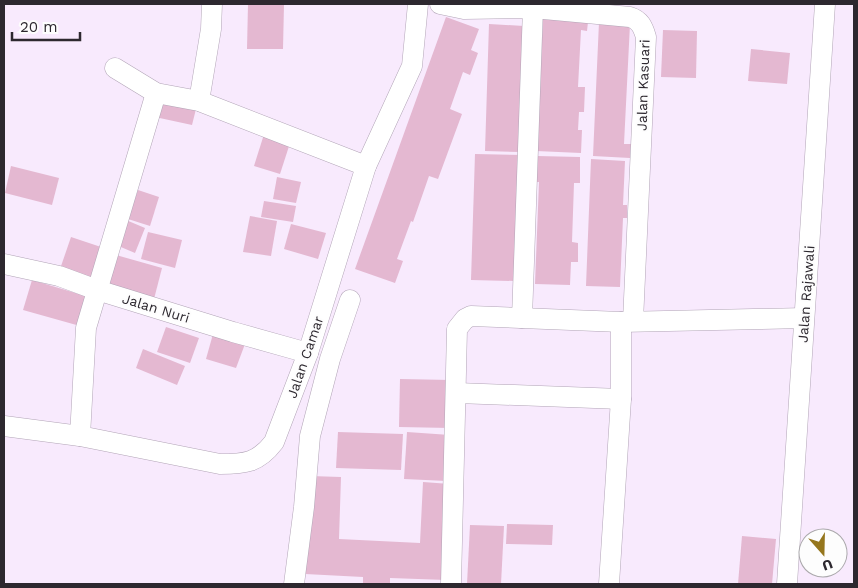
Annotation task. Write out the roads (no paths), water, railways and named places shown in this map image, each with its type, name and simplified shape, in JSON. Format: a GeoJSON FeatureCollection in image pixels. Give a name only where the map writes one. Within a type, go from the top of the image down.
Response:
{"type":"FeatureCollection","features":[{"type":"Feature","properties":{"kind":"street"},"geometry":{"type":"LineString","coordinates":[[199,101],[211,28],[212,4]]}},
{"type":"Feature","properties":{"kind":"street","name":"Jalan Camar"},"geometry":{"type":"LineString","coordinates":[[4,426],[80,436],[220,464],[239,464],[255,460],[266,453],[274,442],[308,353],[366,166],[412,66],[418,4]]}},
{"type":"Feature","properties":{"kind":"street","name":"Jalan Kasuari"},"geometry":{"type":"LineString","coordinates":[[440,4],[464,10],[533,8],[630,17],[636,19],[646,37],[609,584]]}},
{"type":"Feature","properties":{"kind":"street","name":"Jalan Rajawali"},"geometry":{"type":"LineString","coordinates":[[786,584],[825,4]]}},
{"type":"Feature","properties":{"kind":"street"},"geometry":{"type":"LineString","coordinates":[[522,318],[533,8]]}},
{"type":"Feature","properties":{"kind":"street"},"geometry":{"type":"LineString","coordinates":[[115,68],[156,93],[199,101],[366,166]]}},
{"type":"Feature","properties":{"kind":"street"},"geometry":{"type":"LineString","coordinates":[[80,436],[86,328],[156,93]]}},
{"type":"Feature","properties":{"kind":"street","name":"Jalan Nuri"},"geometry":{"type":"LineString","coordinates":[[4,264],[59,276],[233,332],[308,353]]}},
{"type":"Feature","properties":{"kind":"street"},"geometry":{"type":"LineString","coordinates":[[294,584],[304,507],[310,436],[330,359],[350,300]]}},
{"type":"Feature","properties":{"kind":"street"},"geometry":{"type":"LineString","coordinates":[[451,584],[457,393],[457,328],[460,323],[471,316],[627,322],[804,318]]}},
{"type":"Feature","properties":{"kind":"street"},"geometry":{"type":"LineString","coordinates":[[457,393],[621,399]]}}]}
